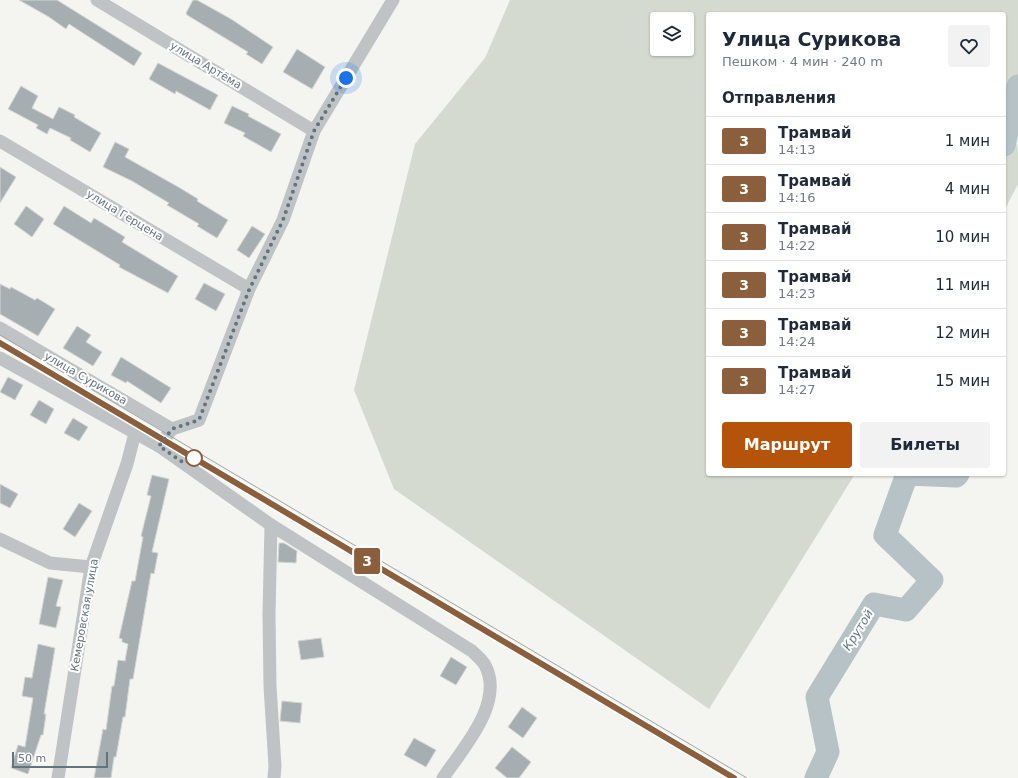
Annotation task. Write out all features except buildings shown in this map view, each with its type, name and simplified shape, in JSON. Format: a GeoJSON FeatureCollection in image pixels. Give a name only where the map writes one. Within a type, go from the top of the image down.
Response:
{"type":"FeatureCollection","features":[{"type":"Feature","properties":{"kind":"street","name":"улица Артёма"},"geometry":{"type":"LineString","coordinates":[[97,0],[314,131]]}},
{"type":"Feature","properties":{"kind":"street"},"geometry":{"type":"LineString","coordinates":[[159,446],[172,429],[199,420],[249,290],[283,220],[314,131],[393,0]]}},
{"type":"Feature","properties":{"kind":"street","name":"улица Герцена"},"geometry":{"type":"LineString","coordinates":[[0,141],[249,290]]}},
{"type":"Feature","properties":{"kind":"street","name":"улица Сурикова"},"geometry":{"type":"LineString","coordinates":[[0,328],[172,429]]}},
{"type":"Feature","properties":{"kind":"street"},"geometry":{"type":"LineString","coordinates":[[0,358],[159,446],[272,525],[472,650],[485,664],[490,684],[487,704],[478,729],[443,778]]}},
{"type":"Feature","properties":{"kind":"street","name":"Кемеровская улица"},"geometry":{"type":"LineString","coordinates":[[58,778],[90,567],[127,464],[135,433]]}},
{"type":"Feature","properties":{"kind":"street"},"geometry":{"type":"LineString","coordinates":[[272,525],[269,614],[270,686],[275,766],[274,778]]}},
{"type":"Feature","properties":{"kind":"street"},"geometry":{"type":"LineString","coordinates":[[0,539],[50,563],[90,567]]}},
{"type":"Feature","properties":{"kind":"shaded area"},"geometry":{"type":"Polygon","coordinates":[[[510,0],[1018,0],[1018,99],[1014,131],[1018,150],[1018,184],[1006,207],[1006,12],[706,12],[706,476],[854,476],[709,709],[394,489],[354,390],[415,144],[485,58],[510,0]]]}},
{"type":"Feature","properties":{"kind":"waterway","name":"Крутой"},"geometry":{"type":"LineString","coordinates":[[1006,137],[1018,86]]}},
{"type":"Feature","properties":{"kind":"waterway","name":"Крутой"},"geometry":{"type":"LineString","coordinates":[[816,778],[828,752],[817,697],[874,604],[906,610],[932,580],[885,535],[906,476]]}},
{"type":"Feature","properties":{"kind":"tram line"},"geometry":{"type":"LineString","coordinates":[[0,335],[747,778]]}},
{"type":"Feature","properties":{"kind":"tram line"},"geometry":{"type":"LineString","coordinates":[[0,343],[734,778]]}},
{"type":"Feature","properties":{"kind":"tram line","name":"3"},"geometry":{"type":"LineString","coordinates":[[0,343],[734,778]]}},
{"type":"Feature","properties":{"kind":"route"},"geometry":{"type":"LineString","coordinates":[[194,458],[184,463],[159,446],[172,429],[199,420],[249,290],[283,220],[314,131],[346,78]]}}]}
